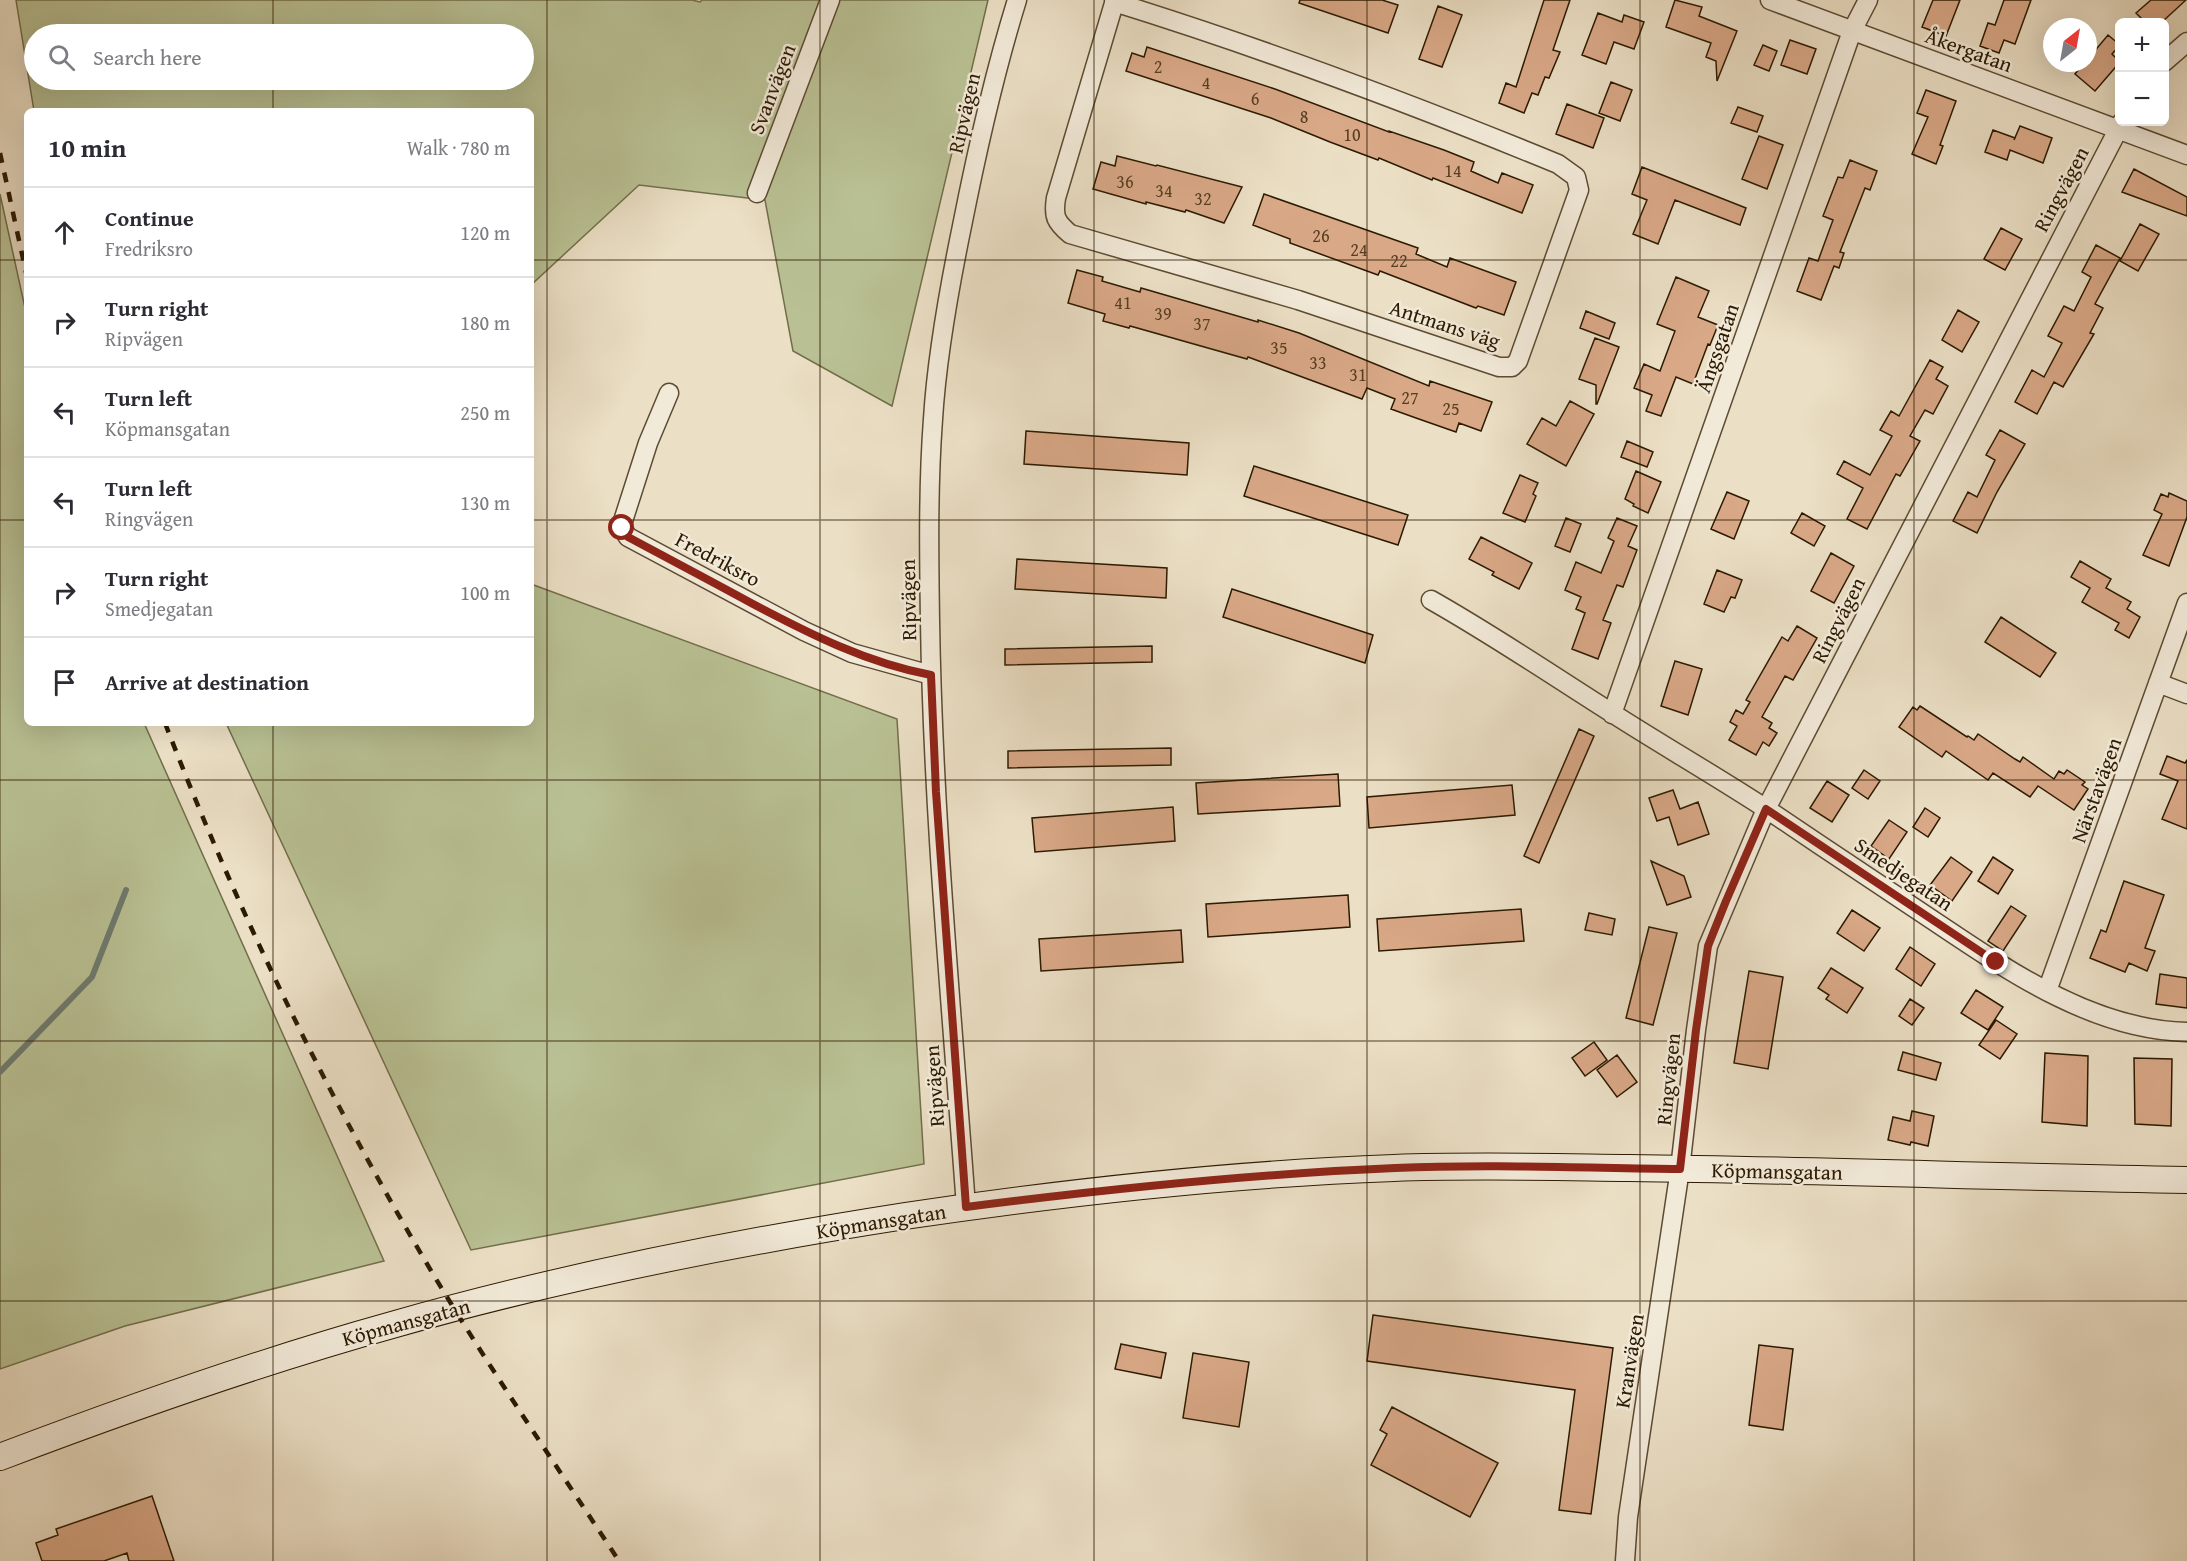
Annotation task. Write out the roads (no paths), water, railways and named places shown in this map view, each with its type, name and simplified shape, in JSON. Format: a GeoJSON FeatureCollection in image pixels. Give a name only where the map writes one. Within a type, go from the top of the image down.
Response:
{"type":"FeatureCollection","features":[{"type":"Feature","properties":{"kind":"street","name":"Svanvägen"},"geometry":{"type":"LineString","coordinates":[[757,193],[830,0]]}},
{"type":"Feature","properties":{"kind":"street","name":"Ripvägen"},"geometry":{"type":"LineString","coordinates":[[966,1207],[936,792],[931,675],[929,507],[933,419],[940,352],[968,192],[1001,52],[1017,0]]}},
{"type":"Feature","properties":{"kind":"street","name":"Åkergatan"},"geometry":{"type":"LineString","coordinates":[[1770,0],[1851,31],[2115,123]]}},
{"type":"Feature","properties":{"kind":"street","name":"Ängsgatan"},"geometry":{"type":"LineString","coordinates":[[1612,714],[1851,31],[1869,0]]}},
{"type":"Feature","properties":{"kind":"street","name":"Antmans väg"},"geometry":{"type":"LineString","coordinates":[[1114,1],[1219,35],[1396,98],[1558,164],[1576,177],[1579,190],[1518,361],[1512,367],[1498,367],[1298,300],[1070,234],[1058,223],[1054,210],[1056,198],[1114,1]]}},
{"type":"Feature","properties":{"kind":"street"},"geometry":{"type":"LineString","coordinates":[[2169,58],[2187,42]]}},
{"type":"Feature","properties":{"kind":"street","name":"Ringvägen"},"geometry":{"type":"LineString","coordinates":[[1680,1169],[1708,946],[1726,901],[1766,809],[2119,126]]}},
{"type":"Feature","properties":{"kind":"street","name":"Åkergatan"},"geometry":{"type":"LineString","coordinates":[[2122,126],[2187,155]]}},
{"type":"Feature","properties":{"kind":"street","name":"Fredriksro"},"geometry":{"type":"LineString","coordinates":[[669,393],[648,443],[623,520],[622,528],[628,537],[804,631],[852,653],[931,675]]}},
{"type":"Feature","properties":{"kind":"street","name":"Smedjegatan"},"geometry":{"type":"LineString","coordinates":[[1431,600],[1474,624],[1612,714],[1766,809],[1996,962],[2047,991],[2098,1014],[2152,1028],[2187,1032]]}},
{"type":"Feature","properties":{"kind":"street","name":"Närstavägen"},"geometry":{"type":"LineString","coordinates":[[2047,991],[2187,603]]}},
{"type":"Feature","properties":{"kind":"street"},"geometry":{"type":"LineString","coordinates":[[2158,683],[2187,693]]}},
{"type":"Feature","properties":{"kind":"street","name":"Köpmansgatan"},"geometry":{"type":"LineString","coordinates":[[0,1457],[105,1417],[214,1380],[327,1344],[474,1303],[726,1246],[966,1207],[1132,1187],[1312,1172],[1475,1167],[2187,1180]]}},
{"type":"Feature","properties":{"kind":"street","name":"Kranvägen"},"geometry":{"type":"LineString","coordinates":[[1625,1561],[1628,1517],[1680,1169]]}},
{"type":"Feature","properties":{"kind":"waterway"},"geometry":{"type":"LineString","coordinates":[[0,1072],[92,977],[126,890]]}},
{"type":"Feature","properties":{"kind":"railway"},"geometry":{"type":"LineString","coordinates":[[0,153],[24,263]]}},
{"type":"Feature","properties":{"kind":"railway"},"geometry":{"type":"LineString","coordinates":[[166,726],[255,937],[288,1007],[359,1144],[458,1315],[619,1561]]}}]}
